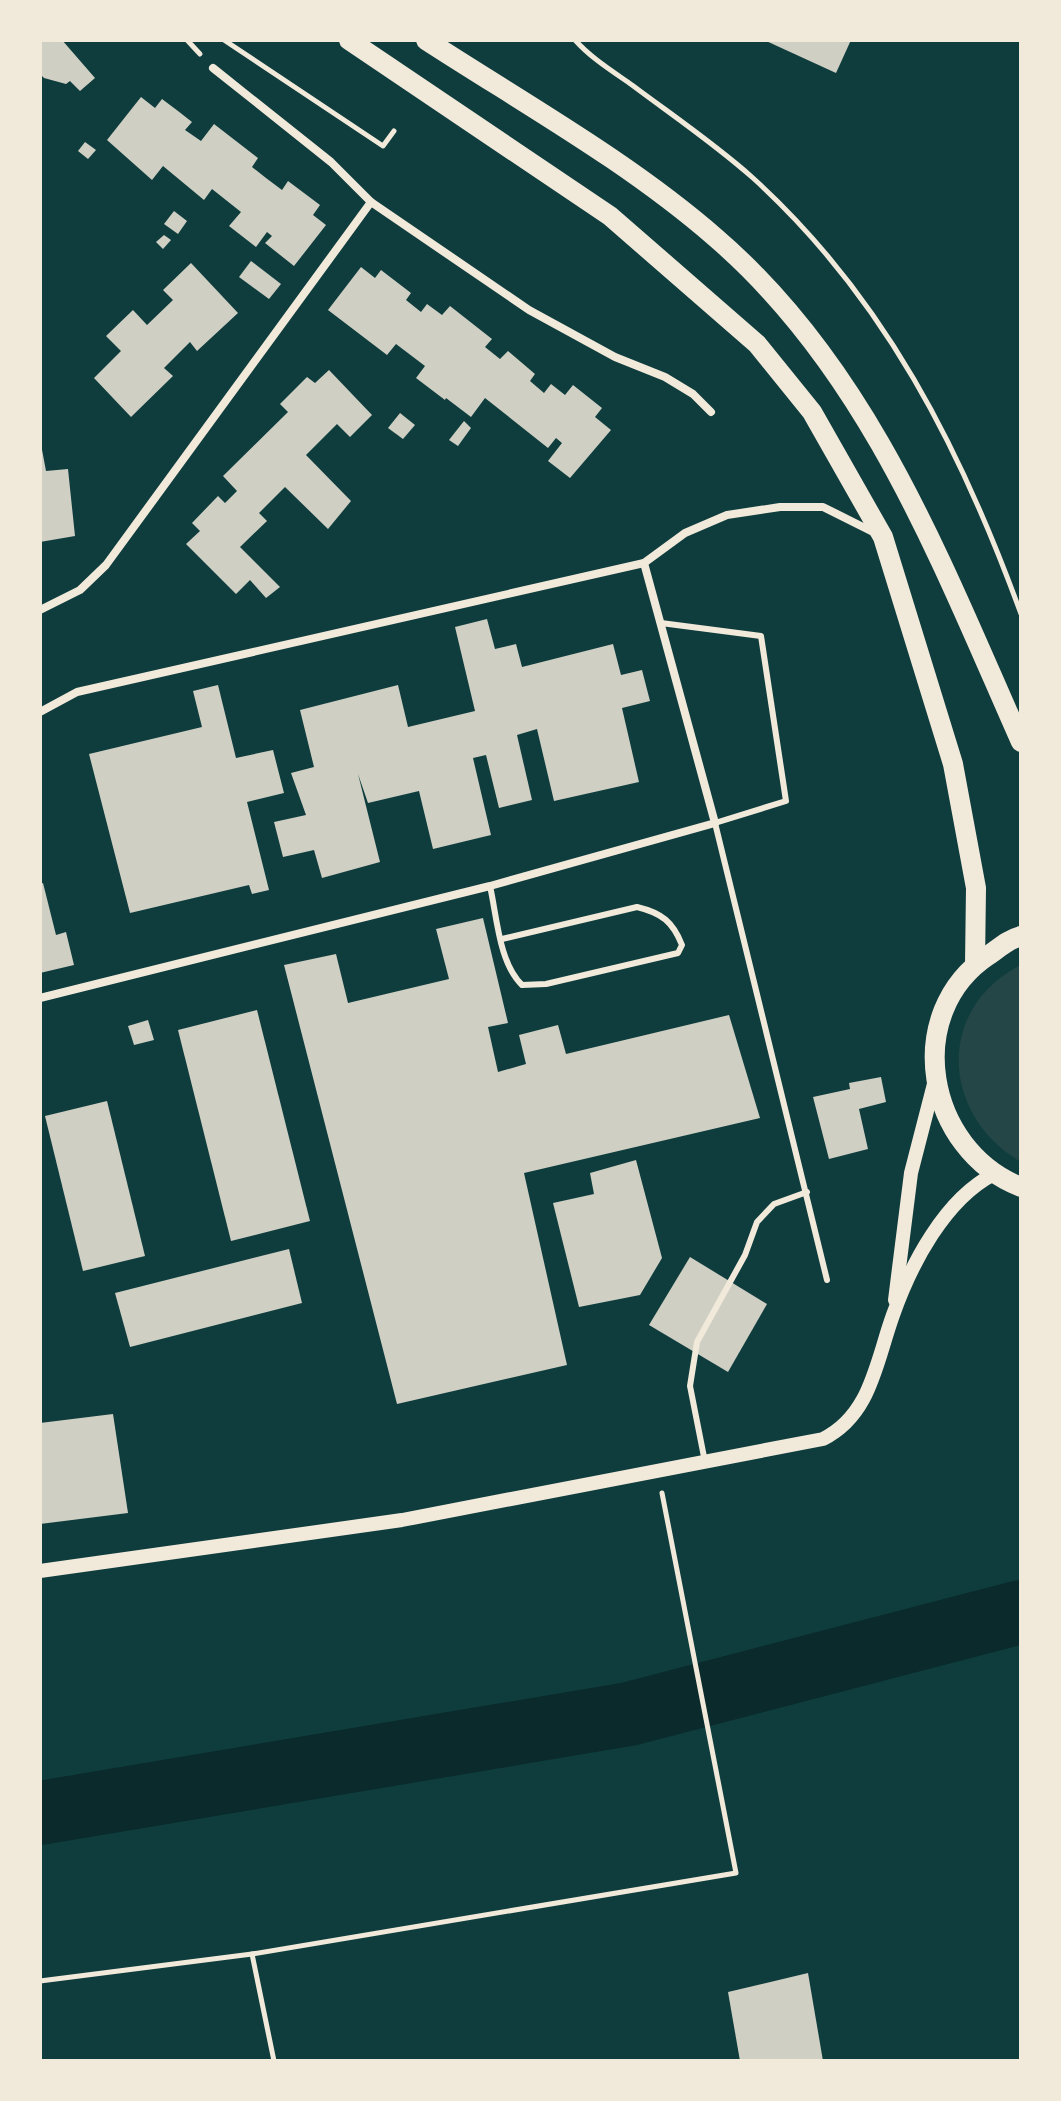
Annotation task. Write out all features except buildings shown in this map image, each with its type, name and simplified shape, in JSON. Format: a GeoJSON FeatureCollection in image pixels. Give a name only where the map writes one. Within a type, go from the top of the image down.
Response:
{"type":"FeatureCollection","features":[{"type":"Feature","properties":{"kind":"main road"},"geometry":{"type":"LineString","coordinates":[[349,40],[610,216],[757,344],[812,412],[883,537],[953,764],[976,888],[975,964]]}},
{"type":"Feature","properties":{"kind":"main road"},"geometry":{"type":"LineString","coordinates":[[426,40],[629,172],[717,238],[789,314],[847,389],[903,478],[1021,742]]}},
{"type":"Feature","properties":{"kind":"main road"},"geometry":{"type":"LineString","coordinates":[[1021,936],[975,964],[955,989],[940,1017],[934,1048],[935,1080],[945,1116],[959,1138],[994,1174],[1021,1187]]}},
{"type":"Feature","properties":{"kind":"street"},"geometry":{"type":"LineString","coordinates":[[213,68],[331,162],[371,202],[529,310],[615,357],[665,377],[693,394],[711,412]]}},
{"type":"Feature","properties":{"kind":"street"},"geometry":{"type":"LineString","coordinates":[[40,610],[80,590],[106,565],[371,202]]}},
{"type":"Feature","properties":{"kind":"street"},"geometry":{"type":"LineString","coordinates":[[40,712],[77,692],[644,563],[685,533],[727,515],[780,507],[823,507],[883,537]]}},
{"type":"Feature","properties":{"kind":"street"},"geometry":{"type":"LineString","coordinates":[[40,998],[490,886],[715,823],[644,563]]}},
{"type":"Feature","properties":{"kind":"street"},"geometry":{"type":"LineString","coordinates":[[894,1313],[911,1173],[935,1080]]}},
{"type":"Feature","properties":{"kind":"street"},"geometry":{"type":"LineString","coordinates":[[40,1571],[402,1520],[823,1439],[845,1425],[868,1393],[894,1313],[952,1205],[970,1186],[994,1174]]}},
{"type":"Feature","properties":{"kind":"lane"},"geometry":{"type":"LineString","coordinates":[[661,623],[761,636],[786,801],[715,823],[827,1280]]}},
{"type":"Feature","properties":{"kind":"lane"},"geometry":{"type":"LineString","coordinates":[[490,886],[502,939],[511,974],[522,985],[546,984],[678,953],[682,945],[675,927],[659,913],[637,907],[502,939]]}},
{"type":"Feature","properties":{"kind":"lane"},"geometry":{"type":"LineString","coordinates":[[705,1463],[690,1386],[697,1342],[745,1255],[757,1222],[774,1204],[807,1192]]}},
{"type":"Feature","properties":{"kind":"path"},"geometry":{"type":"LineString","coordinates":[[224,40],[383,146],[394,131]]}},
{"type":"Feature","properties":{"kind":"path"},"geometry":{"type":"LineString","coordinates":[[575,40],[751,177],[825,249],[867,302],[915,376],[958,457],[1021,614]]}},
{"type":"Feature","properties":{"kind":"path"},"geometry":{"type":"LineString","coordinates":[[40,1981],[252,1954],[736,1873],[658,1472]]}},
{"type":"Feature","properties":{"kind":"path"},"geometry":{"type":"LineString","coordinates":[[252,1954],[274,2061]]}},
{"type":"Feature","properties":{"kind":"shaded area"},"geometry":{"type":"Polygon","coordinates":[[[1021,965],[1021,1162],[995,1142],[975,1118],[963,1091],[959,1062],[962,1034],[973,1007],[993,984],[1021,965]]]}},
{"type":"Feature","properties":{"kind":"waterway"},"geometry":{"type":"LineString","coordinates":[[40,1813],[629,1714],[1021,1612]]}}]}
